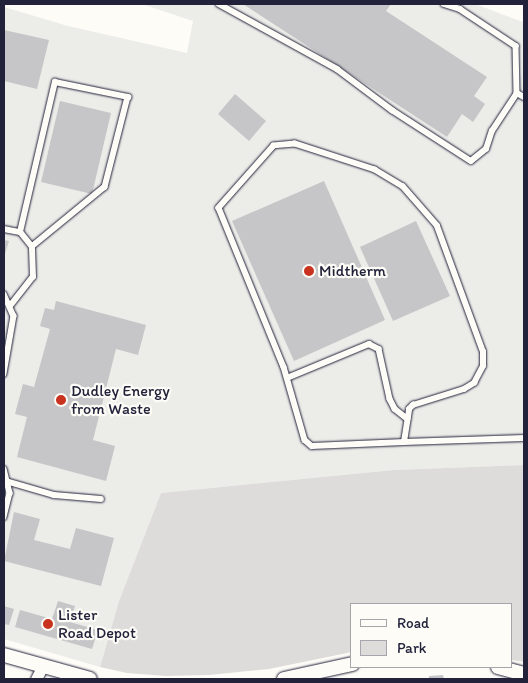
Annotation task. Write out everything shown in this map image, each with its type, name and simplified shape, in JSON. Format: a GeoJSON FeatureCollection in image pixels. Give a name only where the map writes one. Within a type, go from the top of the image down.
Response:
{"type":"FeatureCollection","features":[{"type":"Feature","properties":{"kind":"street"},"geometry":{"type":"LineString","coordinates":[[4,656],[39,673],[90,679]]}},
{"type":"Feature","properties":{"kind":"street"},"geometry":{"type":"LineString","coordinates":[[284,679],[350,664]]}},
{"type":"Feature","properties":{"kind":"street"},"geometry":{"type":"LineString","coordinates":[[502,668],[524,674]]}},
{"type":"Feature","properties":{"kind":"lane"},"geometry":{"type":"LineString","coordinates":[[220,4],[337,69],[392,110],[471,161],[486,149],[492,131],[517,93],[516,46],[460,9],[444,4]]}},
{"type":"Feature","properties":{"kind":"lane"},"geometry":{"type":"LineString","coordinates":[[20,232],[55,82],[128,97],[105,187],[32,247]]}},
{"type":"Feature","properties":{"kind":"lane"},"geometry":{"type":"LineString","coordinates":[[517,93],[524,97]]}},
{"type":"Feature","properties":{"kind":"lane"},"geometry":{"type":"LineString","coordinates":[[404,442],[408,419],[413,405],[464,389],[474,383],[483,366],[483,352],[437,226],[403,187],[375,170],[283,142],[274,146],[218,208],[287,378],[305,440],[312,446],[524,438]]}},
{"type":"Feature","properties":{"kind":"lane"},"geometry":{"type":"LineString","coordinates":[[4,229],[20,232],[32,247],[33,277],[10,306]]}},
{"type":"Feature","properties":{"kind":"lane"},"geometry":{"type":"LineString","coordinates":[[4,294],[14,316],[12,339],[4,374]]}},
{"type":"Feature","properties":{"kind":"lane"},"geometry":{"type":"LineString","coordinates":[[287,378],[369,344],[379,349],[390,399],[395,409],[408,419]]}},
{"type":"Feature","properties":{"kind":"lane"},"geometry":{"type":"LineString","coordinates":[[4,469],[9,482],[10,493],[4,517]]}},
{"type":"Feature","properties":{"kind":"lane"},"geometry":{"type":"LineString","coordinates":[[9,482],[54,495],[101,499]]}},
{"type":"Feature","properties":{"kind":"shaded area"},"geometry":{"type":"Polygon","coordinates":[[[142,4],[475,4],[523,22],[524,465],[393,470],[161,493],[119,601],[100,667],[4,639],[4,7],[68,26],[187,53],[193,21],[142,4]]]}},
{"type":"Feature","properties":{"kind":"green space"},"geometry":{"type":"Polygon","coordinates":[[[524,465],[524,662],[513,660],[513,603],[350,603],[350,652],[269,669],[209,675],[166,676],[127,673],[100,667],[119,601],[161,493],[393,470],[524,465]]]}},
{"type":"Feature","properties":{"kind":"building"},"geometry":{"type":"Polygon","coordinates":[[[243,4],[391,4],[386,11],[487,77],[474,96],[485,104],[473,122],[462,114],[447,137],[243,4]]]}},
{"type":"Feature","properties":{"kind":"building"},"geometry":{"type":"Polygon","coordinates":[[[4,30],[49,40],[37,89],[4,81],[4,30]]]}},
{"type":"Feature","properties":{"kind":"building"},"geometry":{"type":"Polygon","coordinates":[[[235,94],[266,121],[249,141],[218,114],[235,94]]]}},
{"type":"Feature","properties":{"kind":"building"},"geometry":{"type":"Polygon","coordinates":[[[60,101],[111,113],[92,194],[41,182],[60,101]]]}},
{"type":"Feature","properties":{"kind":"building","name":"Midtherm"},"geometry":{"type":"Polygon","coordinates":[[[324,181],[385,320],[294,361],[232,221],[324,181]]]}},
{"type":"Feature","properties":{"kind":"building","name":"Midtherm"},"geometry":{"type":"Polygon","coordinates":[[[416,221],[450,296],[393,321],[360,247],[416,221]]]}},
{"type":"Feature","properties":{"kind":"building"},"geometry":{"type":"Polygon","coordinates":[[[4,240],[9,241],[4,257],[4,240]]]}},
{"type":"Feature","properties":{"kind":"building","name":"Dudley Energy from Waste"},"geometry":{"type":"Polygon","coordinates":[[[56,301],[146,325],[138,355],[116,349],[93,440],[115,446],[106,481],[17,457],[27,417],[15,414],[23,384],[34,387],[50,329],[40,326],[45,308],[54,310],[56,301]]]}},
{"type":"Feature","properties":{"kind":"building"},"geometry":{"type":"Polygon","coordinates":[[[14,512],[40,519],[34,540],[70,549],[76,528],[114,538],[101,586],[4,561],[14,512]]]}},
{"type":"Feature","properties":{"kind":"building","name":"Lister Road Depot"},"geometry":{"type":"Polygon","coordinates":[[[58,601],[75,606],[70,622],[98,630],[92,649],[15,627],[20,610],[52,619],[58,601]]]}},
{"type":"Feature","properties":{"kind":"building"},"geometry":{"type":"Polygon","coordinates":[[[4,606],[14,609],[9,625],[4,624],[4,606]]]}},
{"type":"Feature","properties":{"kind":"building"},"geometry":{"type":"Polygon","coordinates":[[[443,675],[444,679],[429,679],[429,676],[443,675]]]}},
{"type":"Feature","properties":{"kind":"place","name":"Midtherm"},"geometry":{"type":"Point","coordinates":[309,271]}},
{"type":"Feature","properties":{"kind":"place","name":"Dudley Energy from Waste"},"geometry":{"type":"Point","coordinates":[61,400]}},
{"type":"Feature","properties":{"kind":"place","name":"Lister Road Depot"},"geometry":{"type":"Point","coordinates":[48,624]}}]}
